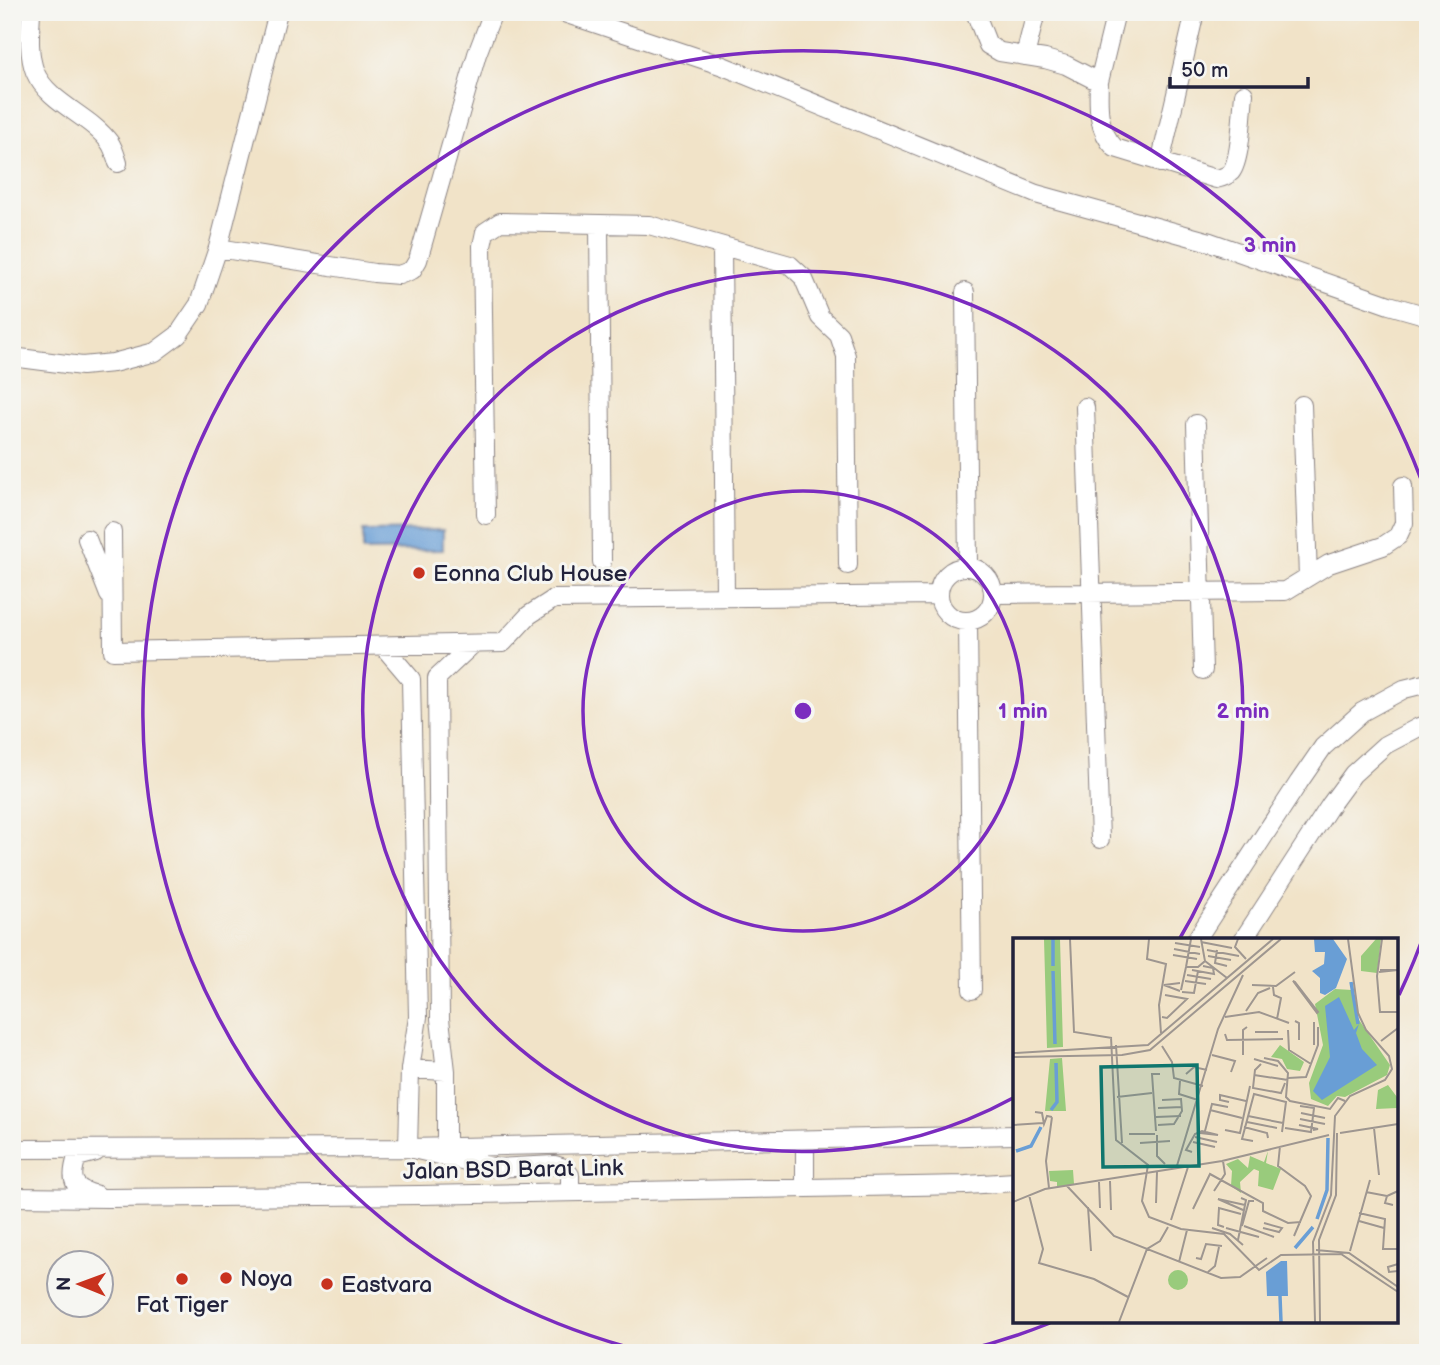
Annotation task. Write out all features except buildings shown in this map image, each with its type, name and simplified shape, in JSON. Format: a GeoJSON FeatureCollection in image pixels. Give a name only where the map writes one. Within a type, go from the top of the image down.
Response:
{"type":"FeatureCollection","features":[{"type":"Feature","properties":{"kind":"street"},"geometry":{"type":"LineString","coordinates":[[31,12],[30,44],[35,72],[49,92],[99,130],[112,145],[118,163]]}},
{"type":"Feature","properties":{"kind":"street"},"geometry":{"type":"LineString","coordinates":[[12,357],[82,366],[113,363],[155,352],[178,335],[199,304],[218,248],[278,12]]}},
{"type":"Feature","properties":{"kind":"street"},"geometry":{"type":"LineString","coordinates":[[218,248],[374,273],[399,275],[412,271],[418,260],[477,54],[493,12]]}},
{"type":"Feature","properties":{"kind":"street"},"geometry":{"type":"LineString","coordinates":[[561,12],[723,66],[1036,194],[1210,242],[1389,306],[1428,316]]}},
{"type":"Feature","properties":{"kind":"street"},"geometry":{"type":"LineString","coordinates":[[975,12],[988,45],[1000,52],[1066,65],[1099,82]]}},
{"type":"Feature","properties":{"kind":"street"},"geometry":{"type":"LineString","coordinates":[[1025,56],[1036,12]]}},
{"type":"Feature","properties":{"kind":"street"},"geometry":{"type":"LineString","coordinates":[[1116,12],[1099,82],[1098,111],[1105,135],[1115,148],[1216,179],[1223,178],[1233,169],[1238,156],[1244,94]]}},
{"type":"Feature","properties":{"kind":"street"},"geometry":{"type":"LineString","coordinates":[[1160,163],[1195,12]]}},
{"type":"Feature","properties":{"kind":"street"},"geometry":{"type":"LineString","coordinates":[[486,515],[482,246],[485,232],[500,222],[649,225],[790,265],[803,277],[820,317],[839,335],[846,356],[848,565]]}},
{"type":"Feature","properties":{"kind":"street"},"geometry":{"type":"LineString","coordinates":[[598,224],[602,562]]}},
{"type":"Feature","properties":{"kind":"street"},"geometry":{"type":"LineString","coordinates":[[722,246],[725,597]]}},
{"type":"Feature","properties":{"kind":"street"},"geometry":{"type":"LineString","coordinates":[[965,292],[968,566]]}},
{"type":"Feature","properties":{"kind":"street"},"geometry":{"type":"LineString","coordinates":[[1302,405],[1308,577]]}},
{"type":"Feature","properties":{"kind":"street"},"geometry":{"type":"LineString","coordinates":[[1085,407],[1100,839]]}},
{"type":"Feature","properties":{"kind":"street"},"geometry":{"type":"LineString","coordinates":[[1196,424],[1203,670]]}},
{"type":"Feature","properties":{"kind":"street"},"geometry":{"type":"LineString","coordinates":[[993,594],[1285,591],[1329,564],[1383,545],[1398,536],[1404,523],[1403,486]]}},
{"type":"Feature","properties":{"kind":"street"},"geometry":{"type":"LineString","coordinates":[[113,532],[113,651],[503,643],[529,615],[554,599],[938,595]]}},
{"type":"Feature","properties":{"kind":"street"},"geometry":{"type":"LineString","coordinates":[[88,539],[113,605]]}},
{"type":"Feature","properties":{"kind":"street"},"geometry":{"type":"LineString","coordinates":[[968,566],[981,571],[990,581],[993,594],[990,607],[981,617],[968,622],[954,619],[943,609],[938,595],[942,580],[953,569],[968,566]]}},
{"type":"Feature","properties":{"kind":"street"},"geometry":{"type":"LineString","coordinates":[[968,622],[972,990]]}},
{"type":"Feature","properties":{"kind":"street"},"geometry":{"type":"LineString","coordinates":[[411,679],[437,678],[474,644]]}},
{"type":"Feature","properties":{"kind":"street"},"geometry":{"type":"LineString","coordinates":[[383,646],[411,679],[418,1017],[410,1069],[408,1148],[497,1167],[565,1168],[570,1175],[570,1192]]}},
{"type":"Feature","properties":{"kind":"street"},"geometry":{"type":"LineString","coordinates":[[437,678],[440,1020],[446,1071],[446,1147]]}},
{"type":"Feature","properties":{"kind":"street"},"geometry":{"type":"LineString","coordinates":[[1197,938],[1323,747],[1362,712],[1404,689],[1428,683]]}},
{"type":"Feature","properties":{"kind":"street"},"geometry":{"type":"LineString","coordinates":[[1244,938],[1353,774],[1385,745],[1428,724]]}},
{"type":"Feature","properties":{"kind":"street"},"geometry":{"type":"LineString","coordinates":[[410,1069],[446,1071]]}},
{"type":"Feature","properties":{"kind":"street","name":"Jalan BSD Barat Link"},"geometry":{"type":"LineString","coordinates":[[12,1149],[408,1148],[1013,1135]]}},
{"type":"Feature","properties":{"kind":"street"},"geometry":{"type":"LineString","coordinates":[[805,1140],[805,1188]]}},
{"type":"Feature","properties":{"kind":"street"},"geometry":{"type":"LineString","coordinates":[[107,1149],[77,1157],[72,1172],[73,1182],[82,1191],[108,1198]]}},
{"type":"Feature","properties":{"kind":"street","name":"Jalan BSD Barat Link"},"geometry":{"type":"LineString","coordinates":[[12,1197],[570,1192],[1013,1182]]}},
{"type":"Feature","properties":{"kind":"water"},"geometry":{"type":"Polygon","coordinates":[[[443,530],[443,550],[363,551],[363,531],[443,530]]]}},
{"type":"Feature","properties":{"kind":"place","name":"Eonna Club House"},"geometry":{"type":"Point","coordinates":[419,573]}},
{"type":"Feature","properties":{"kind":"place","name":"Noya"},"geometry":{"type":"Point","coordinates":[226,1278]}},
{"type":"Feature","properties":{"kind":"place","name":"Fat Tiger"},"geometry":{"type":"Point","coordinates":[182,1279]}},
{"type":"Feature","properties":{"kind":"place","name":"Eastvara"},"geometry":{"type":"Point","coordinates":[327,1284]}}]}
